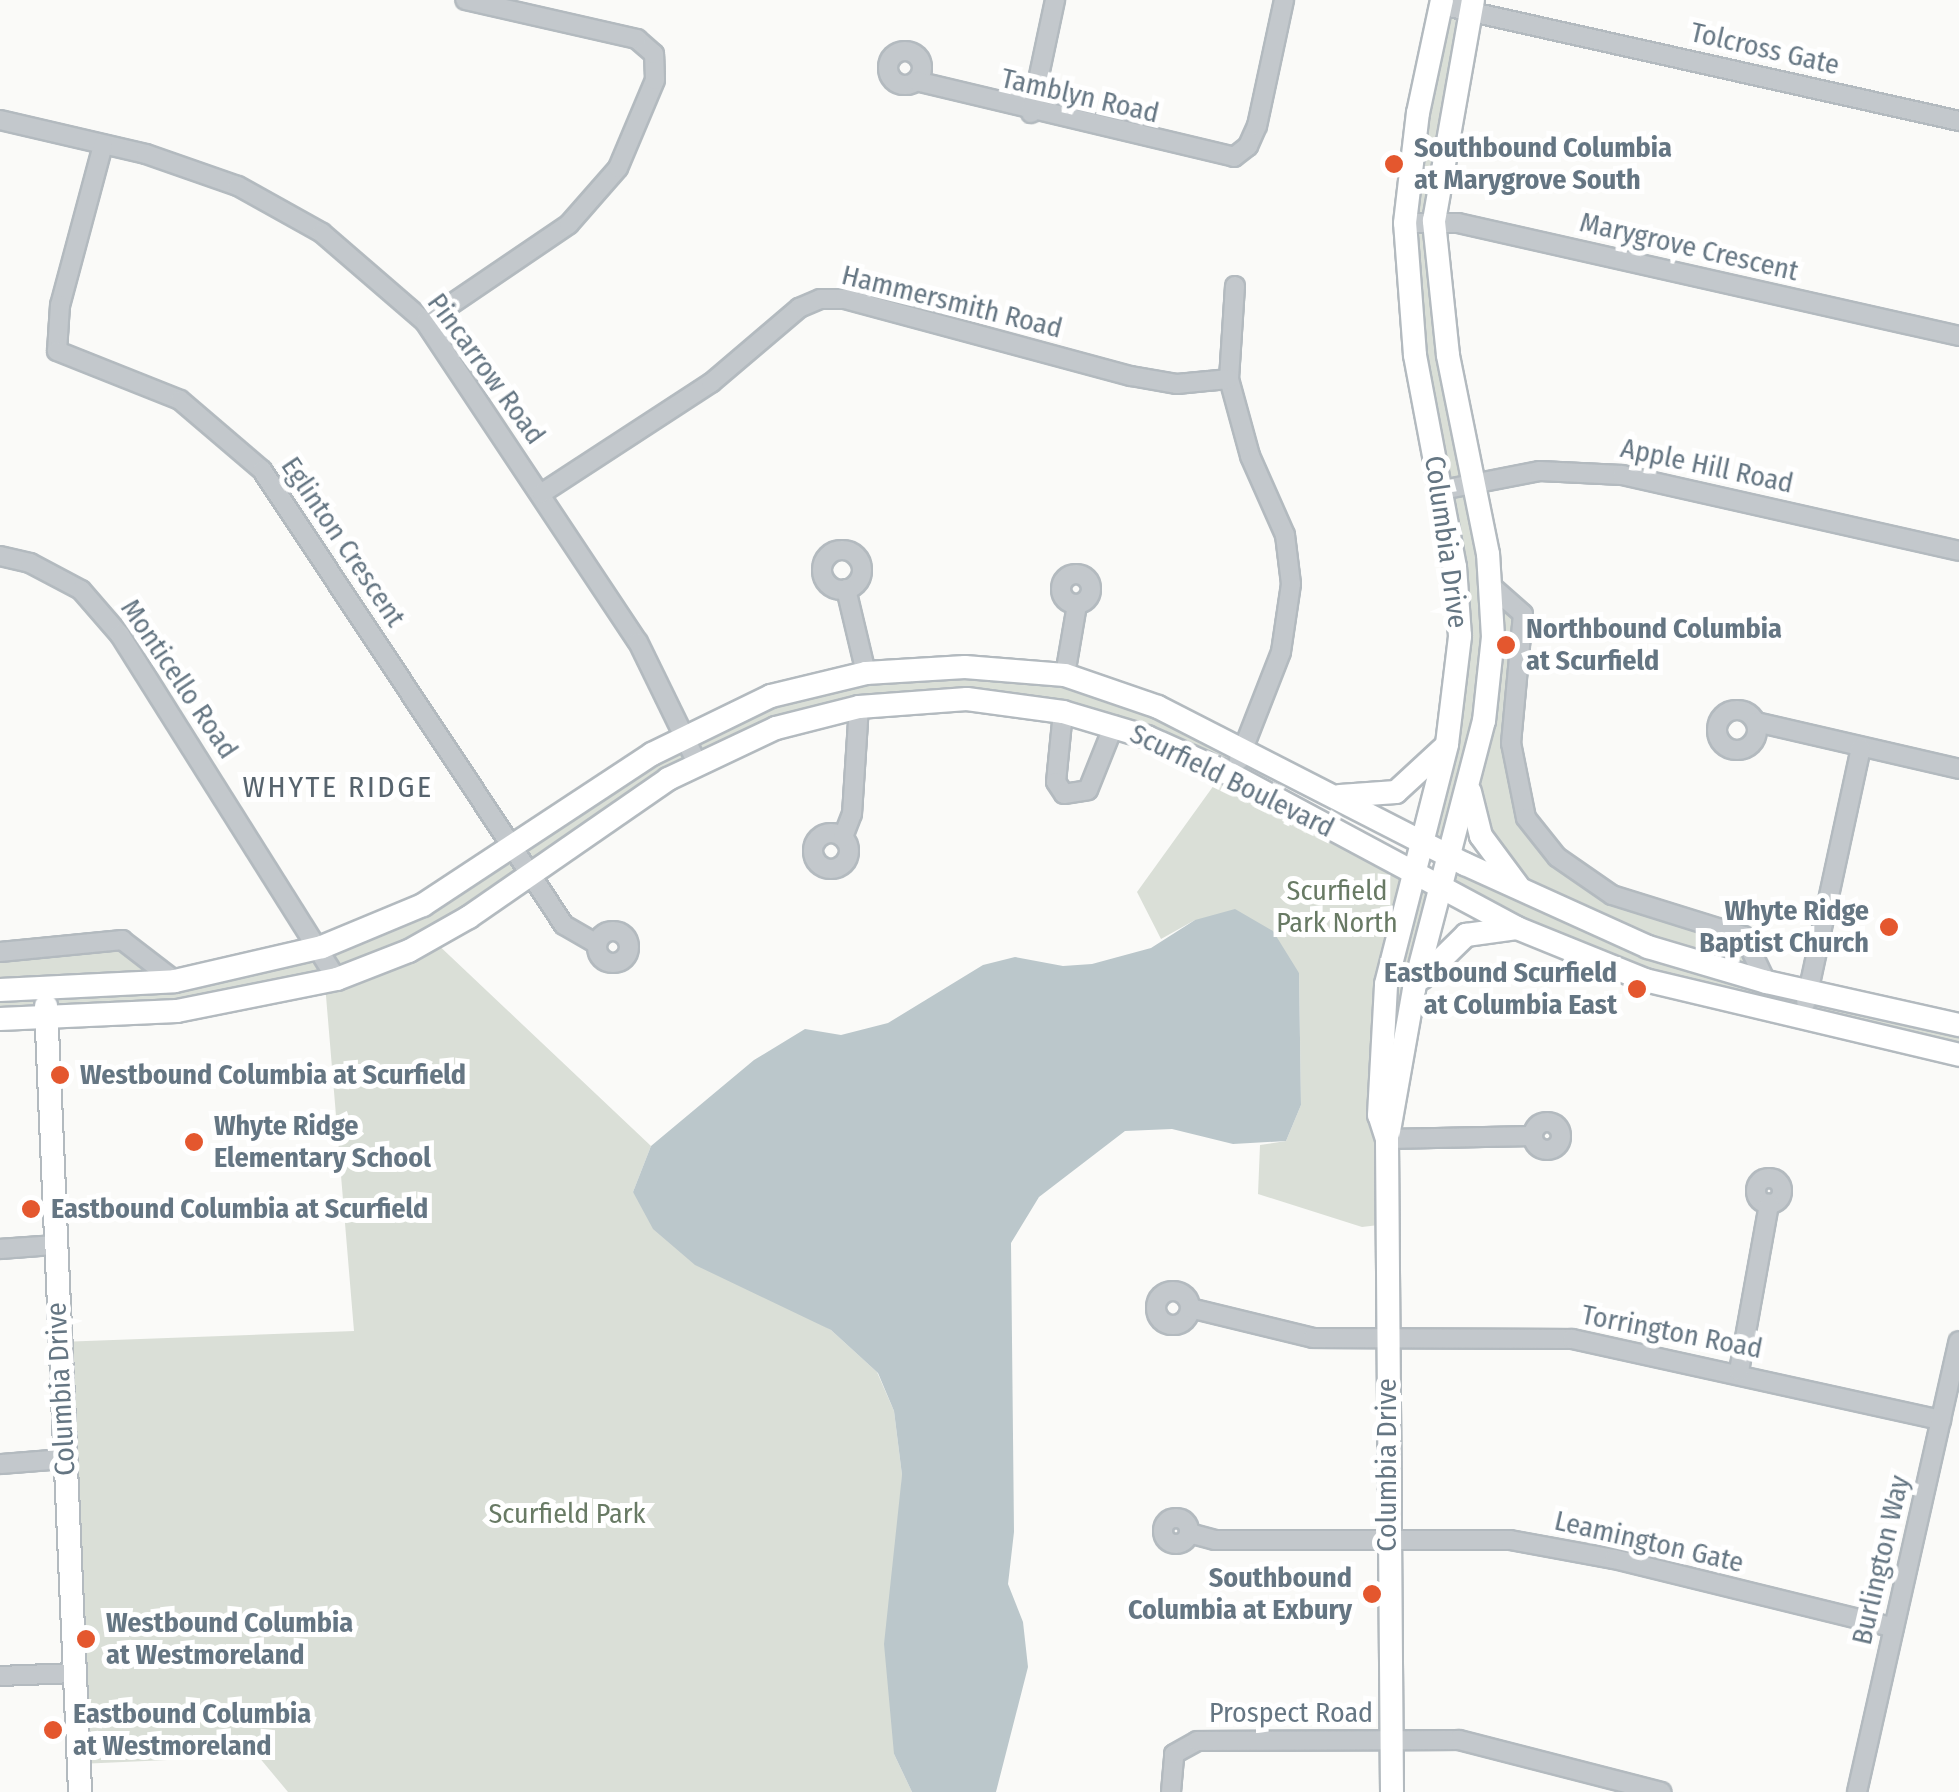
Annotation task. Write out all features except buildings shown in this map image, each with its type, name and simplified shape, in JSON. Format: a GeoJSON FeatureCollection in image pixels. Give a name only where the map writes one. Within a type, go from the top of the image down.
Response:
{"type":"FeatureCollection","features":[{"type":"Feature","properties":{"kind":"street"},"geometry":{"type":"LineString","coordinates":[[425,322],[568,224],[618,168],[655,80],[654,54],[637,39],[465,0]]}},
{"type":"Feature","properties":{"kind":"street"},"geometry":{"type":"LineString","coordinates":[[1031,112],[1055,0]]}},
{"type":"Feature","properties":{"kind":"street","name":"Tamblyn Road"},"geometry":{"type":"LineString","coordinates":[[916,81],[1031,112],[1234,156],[1248,146],[1256,126],[1284,0]]}},
{"type":"Feature","properties":{"kind":"street","name":"Tolcross Gate"},"geometry":{"type":"LineString","coordinates":[[1442,3],[1471,6],[1959,121]]}},
{"type":"Feature","properties":{"kind":"street","name":"Columbia Drive"},"geometry":{"type":"LineString","coordinates":[[1387,1139],[1379,1115],[1386,984],[1447,744],[1460,636],[1442,490],[1414,355],[1405,223],[1418,113],[1442,3]]}},
{"type":"Feature","properties":{"kind":"street","name":"Columbia Drive"},"geometry":{"type":"LineString","coordinates":[[1392,1792],[1387,1139],[1414,989],[1450,856],[1490,680],[1490,584],[1476,485],[1448,355],[1434,221],[1471,6]]}},
{"type":"Feature","properties":{"kind":"street","name":"Pincarrow Road"},"geometry":{"type":"LineString","coordinates":[[0,120],[200,171],[281,208],[357,260],[425,322],[638,642],[698,765]]}},
{"type":"Feature","properties":{"kind":"street","name":"Eglinton Crescent"},"geometry":{"type":"LineString","coordinates":[[103,144],[60,305],[57,351],[180,400],[262,470],[564,925],[598,944]]}},
{"type":"Feature","properties":{"kind":"street","name":"Marygrove Crescent"},"geometry":{"type":"LineString","coordinates":[[1405,223],[1434,221],[1959,336]]}},
{"type":"Feature","properties":{"kind":"street"},"geometry":{"type":"LineString","coordinates":[[1232,775],[1281,652],[1291,584],[1285,535],[1250,456],[1229,378],[1235,286]]}},
{"type":"Feature","properties":{"kind":"street","name":"Hammersmith Road"},"geometry":{"type":"LineString","coordinates":[[542,493],[712,383],[799,308],[820,298],[846,299],[1132,376],[1177,384],[1229,378]]}},
{"type":"Feature","properties":{"kind":"street","name":"Apple Hill Road"},"geometry":{"type":"LineString","coordinates":[[1442,490],[1540,471],[1622,474],[1959,551]]}},
{"type":"Feature","properties":{"kind":"street","name":"Monticello Road"},"geometry":{"type":"LineString","coordinates":[[0,556],[30,562],[81,590],[120,634],[322,946],[337,979]]}},
{"type":"Feature","properties":{"kind":"street","name":"Columbia Drive"},"geometry":{"type":"LineString","coordinates":[[1490,584],[1524,614],[1511,743],[1526,818],[1557,857],[1612,895],[1744,936],[1766,982]]}},
{"type":"Feature","properties":{"kind":"street"},"geometry":{"type":"LineString","coordinates":[[846,589],[866,673]]}},
{"type":"Feature","properties":{"kind":"street"},"geometry":{"type":"LineString","coordinates":[[1065,675],[1076,605]]}},
{"type":"Feature","properties":{"kind":"street","name":"Scurfield Boulevard"},"geometry":{"type":"LineString","coordinates":[[0,990],[174,981],[322,946],[423,905],[685,736],[770,696],[866,673],[965,667],[1065,675],[1158,707],[1523,892],[1648,946],[1766,982],[1959,1025]]}},
{"type":"Feature","properties":{"kind":"street","name":"Scurfield Boulevard"},"geometry":{"type":"LineString","coordinates":[[0,1019],[177,1011],[337,979],[409,951],[698,765],[776,728],[859,707],[967,699],[1063,712],[1114,725],[1232,775],[1517,928],[1646,980],[1802,1022],[1959,1055]]}},
{"type":"Feature","properties":{"kind":"street"},"geometry":{"type":"LineString","coordinates":[[843,837],[852,814],[859,707]]}},
{"type":"Feature","properties":{"kind":"street"},"geometry":{"type":"LineString","coordinates":[[1063,712],[1056,782],[1064,794],[1088,790],[1114,725]]}},
{"type":"Feature","properties":{"kind":"street"},"geometry":{"type":"LineString","coordinates":[[1756,722],[1959,769]]}},
{"type":"Feature","properties":{"kind":"street"},"geometry":{"type":"LineString","coordinates":[[1336,796],[1396,792],[1421,776],[1447,744]]}},
{"type":"Feature","properties":{"kind":"street"},"geometry":{"type":"LineString","coordinates":[[1802,1022],[1861,748]]}},
{"type":"Feature","properties":{"kind":"street"},"geometry":{"type":"LineString","coordinates":[[1469,777],[1481,836],[1523,892]]}},
{"type":"Feature","properties":{"kind":"street"},"geometry":{"type":"LineString","coordinates":[[1414,989],[1437,957],[1466,935],[1517,928]]}},
{"type":"Feature","properties":{"kind":"street"},"geometry":{"type":"LineString","coordinates":[[0,952],[122,940],[174,981]]}},
{"type":"Feature","properties":{"kind":"street","name":"Columbia Drive"},"geometry":{"type":"LineString","coordinates":[[44,987],[80,1792]]}},
{"type":"Feature","properties":{"kind":"street"},"geometry":{"type":"LineString","coordinates":[[1387,1139],[1532,1136]]}},
{"type":"Feature","properties":{"kind":"street"},"geometry":{"type":"LineString","coordinates":[[1739,1371],[1769,1204]]}},
{"type":"Feature","properties":{"kind":"street"},"geometry":{"type":"LineString","coordinates":[[0,1249],[54,1245]]}},
{"type":"Feature","properties":{"kind":"street","name":"Torrington Road"},"geometry":{"type":"LineString","coordinates":[[1190,1308],[1313,1338],[1572,1339],[1739,1371],[1942,1420]]}},
{"type":"Feature","properties":{"kind":"street","name":"Burlington Way"},"geometry":{"type":"LineString","coordinates":[[1857,1792],[1959,1340]]}},
{"type":"Feature","properties":{"kind":"street"},"geometry":{"type":"LineString","coordinates":[[0,1464],[64,1459]]}},
{"type":"Feature","properties":{"kind":"street","name":"Leamington Gate"},"geometry":{"type":"LineString","coordinates":[[1189,1533],[1215,1540],[1510,1540],[1571,1550],[1894,1628]]}},
{"type":"Feature","properties":{"kind":"street"},"geometry":{"type":"LineString","coordinates":[[0,1676],[74,1673]]}},
{"type":"Feature","properties":{"kind":"street"},"geometry":{"type":"LineString","coordinates":[[1391,1740],[1460,1740],[1661,1792]]}},
{"type":"Feature","properties":{"kind":"street","name":"Prospect Road"},"geometry":{"type":"LineString","coordinates":[[1171,1792],[1174,1754],[1183,1744],[1391,1740]]}},
{"type":"Feature","properties":{"kind":"green space","name":"Scurfield Park"},"geometry":{"type":"Polygon","coordinates":[[[1442,0],[1473,0],[1434,221],[1489,583],[1523,614],[1511,743],[1526,818],[1612,895],[1744,936],[1766,982],[1959,1025],[1959,1055],[1645,980],[1442,890],[1414,989],[1387,1224],[1362,1227],[1258,1194],[1260,1145],[1286,1141],[1301,1105],[1299,973],[1195,920],[1161,939],[1137,892],[1222,774],[1063,712],[859,707],[668,779],[432,939],[651,1146],[633,1192],[781,1302],[831,1330],[877,1372],[894,1411],[902,1475],[894,1754],[912,1792],[288,1792],[258,1756],[79,1764],[59,1342],[354,1331],[325,984],[0,1019],[0,952],[122,940],[175,981],[423,905],[685,736],[866,673],[1065,675],[1245,749],[1223,772],[1441,889],[1450,856],[1425,843],[1459,672],[1405,223],[1442,0]],[[1472,811],[1450,856],[1521,890],[1472,811]]]}},
{"type":"Feature","properties":{"kind":"shaded area"},"geometry":{"type":"Polygon","coordinates":[[[1235,909],[1273,931],[1299,973],[1301,1105],[1286,1141],[1233,1144],[1172,1129],[1125,1131],[1039,1197],[1011,1243],[1014,1532],[1008,1584],[1023,1622],[1028,1667],[996,1792],[912,1792],[894,1754],[884,1644],[902,1475],[894,1411],[878,1373],[831,1330],[695,1265],[653,1229],[633,1192],[651,1146],[754,1060],[805,1029],[841,1035],[888,1023],[983,965],[1015,957],[1063,966],[1092,964],[1151,948],[1195,920],[1235,909]]]}},
{"type":"Feature","properties":{"kind":"place","name":"Southbound Columbia at Marygrove South"},"geometry":{"type":"Point","coordinates":[1394,164]}},
{"type":"Feature","properties":{"kind":"place","name":"Northbound Columbia at Scurfield"},"geometry":{"type":"Point","coordinates":[1506,645]}},
{"type":"Feature","properties":{"kind":"place","name":"Whyte Ridge Baptist Church"},"geometry":{"type":"Point","coordinates":[1889,927]}},
{"type":"Feature","properties":{"kind":"place","name":"Eastbound Scurfield at Columbia East"},"geometry":{"type":"Point","coordinates":[1637,989]}},
{"type":"Feature","properties":{"kind":"place","name":"Westbound Columbia at Scurfield"},"geometry":{"type":"Point","coordinates":[60,1075]}},
{"type":"Feature","properties":{"kind":"place","name":"Whyte Ridge Elementary School"},"geometry":{"type":"Point","coordinates":[194,1142]}},
{"type":"Feature","properties":{"kind":"place","name":"Eastbound Columbia at Scurfield"},"geometry":{"type":"Point","coordinates":[31,1209]}},
{"type":"Feature","properties":{"kind":"place","name":"Southbound Columbia at Exbury"},"geometry":{"type":"Point","coordinates":[1372,1594]}},
{"type":"Feature","properties":{"kind":"place","name":"Westbound Columbia at Westmoreland"},"geometry":{"type":"Point","coordinates":[86,1639]}},
{"type":"Feature","properties":{"kind":"place","name":"Eastbound Columbia at Westmoreland"},"geometry":{"type":"Point","coordinates":[53,1730]}},
{"type":"Feature","properties":{"kind":"district","name":"WHYTE RIDGE"},"geometry":{"type":"Point","coordinates":[338,787]}},
{"type":"Feature","properties":{"kind":"park label","name":"Scurfield Park North"},"geometry":{"type":"Point","coordinates":[1337,907]}}]}
